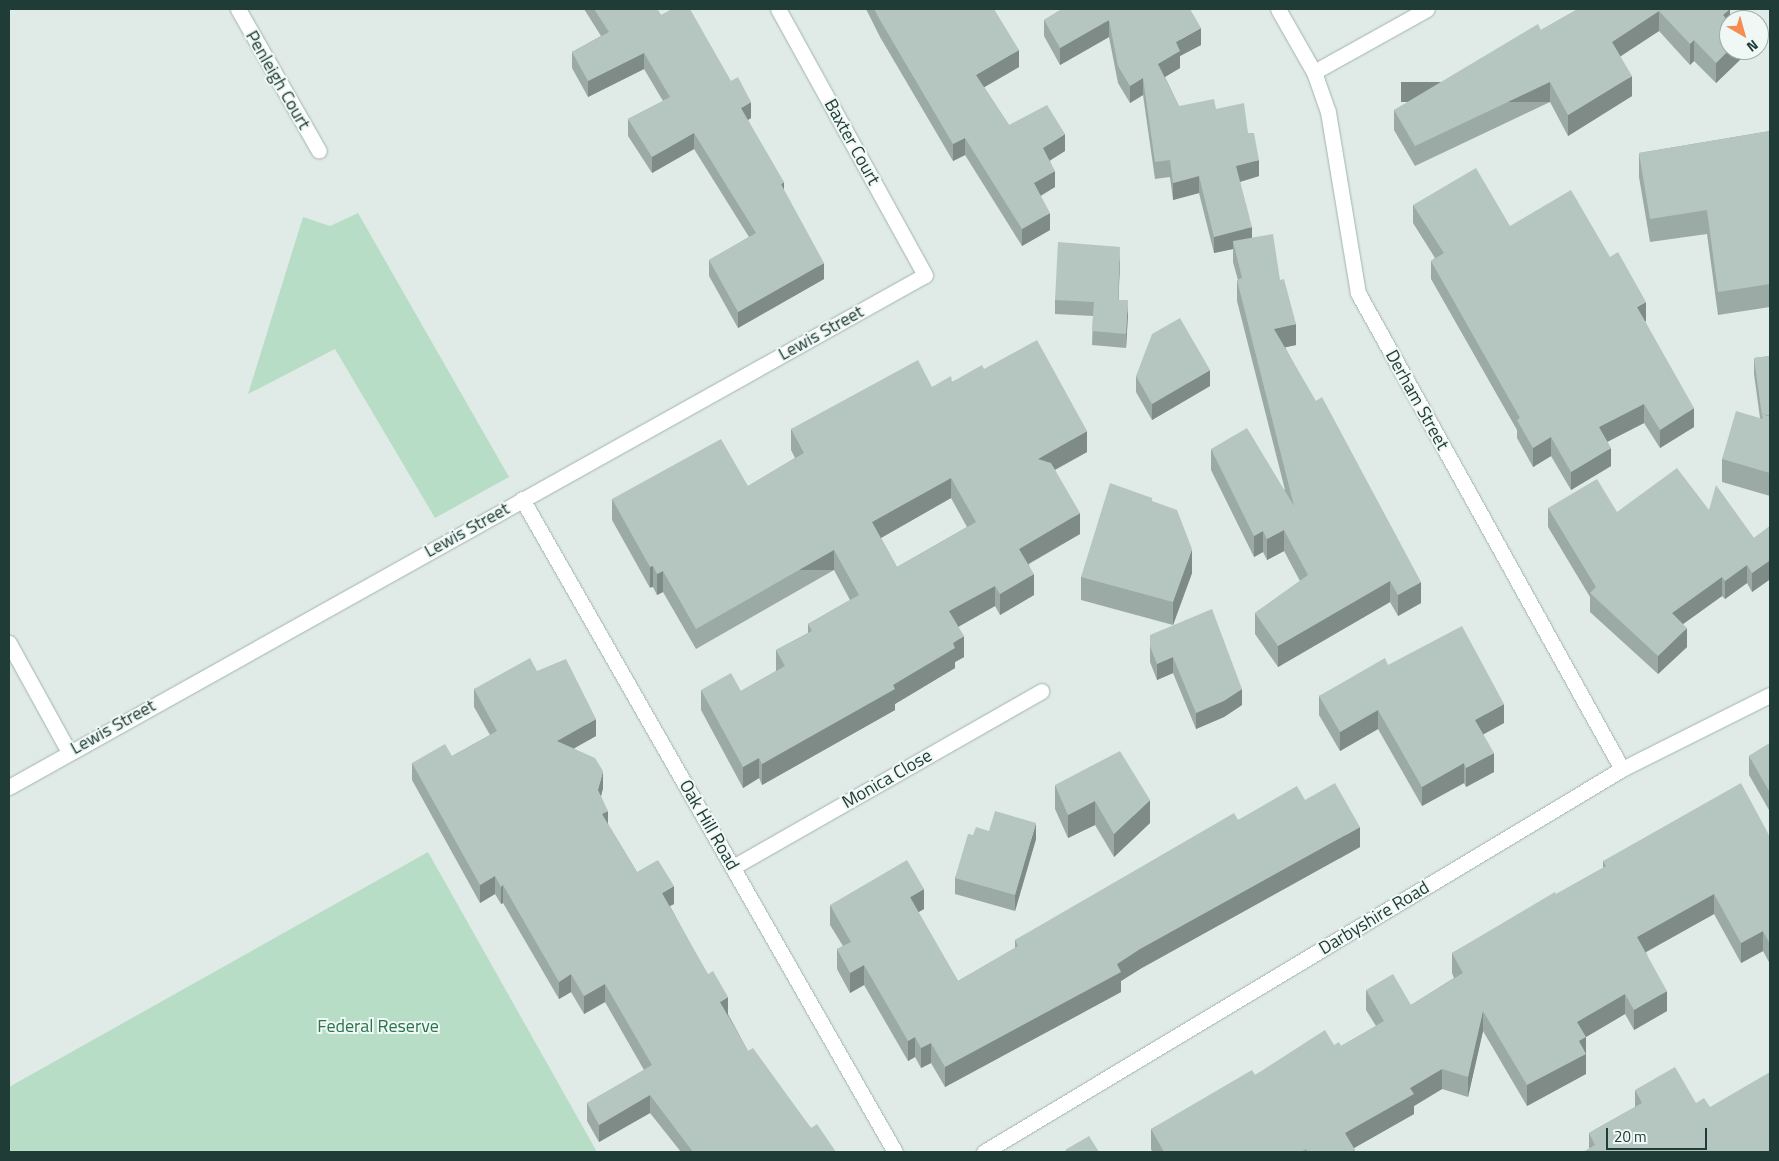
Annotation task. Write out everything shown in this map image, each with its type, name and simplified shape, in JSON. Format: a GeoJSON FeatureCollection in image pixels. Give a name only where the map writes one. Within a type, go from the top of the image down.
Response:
{"type":"FeatureCollection","features":[{"type":"Feature","properties":{"kind":"street","name":"Penleigh Court"},"geometry":{"type":"LineString","coordinates":[[238,9],[319,152]]}},
{"type":"Feature","properties":{"kind":"street","name":"Baxter Court"},"geometry":{"type":"LineString","coordinates":[[778,9],[925,275]]}},
{"type":"Feature","properties":{"kind":"street","name":"Derham Street"},"geometry":{"type":"LineString","coordinates":[[1278,9],[1314,72],[1328,112],[1358,293],[1622,769]]}},
{"type":"Feature","properties":{"kind":"street"},"geometry":{"type":"LineString","coordinates":[[1314,72],[1427,9]]}},
{"type":"Feature","properties":{"kind":"street","name":"Lewis Street"},"geometry":{"type":"LineString","coordinates":[[9,787],[925,275]]}},
{"type":"Feature","properties":{"kind":"street","name":"Oak Hill Road"},"geometry":{"type":"LineString","coordinates":[[522,499],[895,1152]]}},
{"type":"Feature","properties":{"kind":"street"},"geometry":{"type":"LineString","coordinates":[[9,643],[69,752]]}},
{"type":"Feature","properties":{"kind":"street","name":"Monica Close"},"geometry":{"type":"LineString","coordinates":[[733,867],[1041,691]]}},
{"type":"Feature","properties":{"kind":"street","name":"Darbyshire Road"},"geometry":{"type":"LineString","coordinates":[[984,1152],[1622,769],[1770,695]]}},
{"type":"Feature","properties":{"kind":"green space"},"geometry":{"type":"Polygon","coordinates":[[[358,213],[509,477],[435,518],[335,349],[248,394],[303,217],[330,226],[358,213]]]}},
{"type":"Feature","properties":{"kind":"green space","name":"Federal Reserve"},"geometry":{"type":"Polygon","coordinates":[[[428,852],[597,1152],[9,1152],[9,1087],[428,852]]]}},
{"type":"Feature","properties":{"kind":"building"},"geometry":{"type":"Polygon","coordinates":[[[594,9],[657,9],[661,15],[672,9],[690,9],[731,81],[738,77],[751,102],[741,108],[784,182],[781,184],[824,263],[738,312],[709,260],[756,233],[694,133],[652,157],[628,119],[670,97],[644,53],[588,81],[572,52],[609,32],[594,9]]]}},
{"type":"Feature","properties":{"kind":"building"},"geometry":{"type":"Polygon","coordinates":[[[874,9],[994,9],[1019,50],[976,75],[1009,125],[1047,105],[1065,134],[1043,148],[1055,171],[1034,183],[1050,213],[1022,229],[965,138],[953,144],[874,9]]]}},
{"type":"Feature","properties":{"kind":"building"},"geometry":{"type":"Polygon","coordinates":[[[1062,9],[1190,9],[1201,28],[1176,42],[1180,51],[1158,64],[1179,106],[1214,99],[1216,109],[1244,103],[1248,133],[1254,133],[1259,160],[1236,166],[1252,227],[1214,237],[1199,176],[1173,183],[1170,160],[1155,162],[1143,78],[1130,86],[1118,66],[1109,20],[1060,48],[1044,20],[1062,9]]]}},
{"type":"Feature","properties":{"kind":"building"},"geometry":{"type":"Polygon","coordinates":[[[1578,9],[1730,9],[1719,10],[1719,60],[1716,63],[1694,40],[1690,44],[1659,11],[1612,42],[1632,76],[1568,115],[1550,82],[1415,146],[1394,110],[1538,24],[1541,30],[1578,9]]]}},
{"type":"Feature","properties":{"kind":"building"},"geometry":{"type":"Polygon","coordinates":[[[1770,131],[1770,284],[1718,292],[1707,210],[1650,219],[1639,153],[1770,131]]]}},
{"type":"Feature","properties":{"kind":"building"},"geometry":{"type":"Polygon","coordinates":[[[1476,168],[1510,226],[1571,190],[1610,257],[1618,252],[1646,302],[1637,307],[1694,408],[1660,430],[1644,404],[1599,427],[1611,448],[1571,472],[1551,437],[1533,448],[1517,420],[1520,418],[1431,261],[1444,253],[1413,205],[1476,168]]]}},
{"type":"Feature","properties":{"kind":"building"},"geometry":{"type":"Polygon","coordinates":[[[1273,234],[1280,280],[1284,279],[1296,324],[1274,329],[1316,401],[1322,397],[1421,582],[1398,595],[1390,581],[1278,646],[1255,613],[1308,575],[1284,530],[1267,539],[1263,531],[1254,536],[1211,449],[1247,428],[1294,506],[1237,280],[1242,278],[1233,241],[1273,234]]]}},
{"type":"Feature","properties":{"kind":"building"},"geometry":{"type":"Polygon","coordinates":[[[1058,242],[1120,247],[1118,300],[1128,300],[1126,334],[1092,331],[1094,302],[1055,300],[1058,242]]]}},
{"type":"Feature","properties":{"kind":"building"},"geometry":{"type":"Polygon","coordinates":[[[1180,318],[1210,370],[1152,404],[1136,376],[1152,334],[1180,318]]]}},
{"type":"Feature","properties":{"kind":"building"},"geometry":{"type":"Polygon","coordinates":[[[1037,340],[1087,431],[1038,459],[1051,463],[1080,513],[1019,549],[1034,574],[1000,594],[995,586],[949,611],[964,636],[953,643],[955,648],[893,685],[895,689],[762,764],[759,758],[743,767],[701,690],[731,673],[741,691],[785,666],[776,650],[812,631],[808,624],[859,595],[834,550],[696,629],[663,571],[657,574],[653,566],[650,567],[612,499],[721,439],[748,486],[804,453],[791,429],[918,360],[932,387],[951,376],[952,382],[982,365],[984,369],[1037,340]],[[951,478],[872,522],[897,567],[976,522],[951,478]]]}},
{"type":"Feature","properties":{"kind":"building"},"geometry":{"type":"Polygon","coordinates":[[[1770,356],[1770,415],[1762,414],[1762,416],[1754,358],[1770,356]]]}},
{"type":"Feature","properties":{"kind":"building"},"geometry":{"type":"Polygon","coordinates":[[[1736,411],[1763,419],[1762,414],[1770,417],[1770,473],[1722,459],[1736,411]]]}},
{"type":"Feature","properties":{"kind":"building"},"geometry":{"type":"Polygon","coordinates":[[[1677,468],[1709,510],[1716,485],[1754,538],[1770,526],[1770,562],[1752,573],[1747,565],[1725,581],[1722,577],[1672,613],[1687,628],[1658,656],[1590,593],[1596,587],[1548,508],[1597,479],[1617,512],[1677,468]]]}},
{"type":"Feature","properties":{"kind":"building"},"geometry":{"type":"Polygon","coordinates":[[[1110,483],[1152,498],[1152,501],[1177,510],[1192,549],[1173,602],[1081,577],[1110,483]]]}},
{"type":"Feature","properties":{"kind":"building"},"geometry":{"type":"Polygon","coordinates":[[[1212,609],[1242,689],[1224,701],[1196,713],[1173,657],[1157,664],[1150,646],[1150,635],[1212,609]]]}},
{"type":"Feature","properties":{"kind":"building"},"geometry":{"type":"Polygon","coordinates":[[[1462,626],[1504,704],[1475,720],[1494,753],[1466,768],[1464,763],[1422,787],[1378,710],[1340,732],[1319,696],[1385,658],[1388,665],[1462,626]]]}},
{"type":"Feature","properties":{"kind":"building"},"geometry":{"type":"Polygon","coordinates":[[[530,658],[537,671],[566,659],[596,719],[557,741],[595,758],[603,771],[598,790],[608,811],[602,814],[637,872],[658,860],[674,886],[662,893],[708,974],[713,971],[728,997],[720,1002],[748,1051],[753,1048],[811,1128],[817,1124],[836,1152],[693,1152],[650,1095],[599,1125],[587,1103],[652,1065],[605,984],[584,996],[571,974],[559,982],[503,885],[501,887],[495,876],[480,885],[412,763],[445,744],[452,756],[497,731],[474,689],[530,658]]]}},
{"type":"Feature","properties":{"kind":"building"},"geometry":{"type":"Polygon","coordinates":[[[1770,743],[1770,791],[1769,791],[1749,756],[1770,743]]]}},
{"type":"Feature","properties":{"kind":"building"},"geometry":{"type":"Polygon","coordinates":[[[1120,751],[1150,800],[1114,834],[1095,801],[1068,815],[1055,785],[1120,751]]]}},
{"type":"Feature","properties":{"kind":"building"},"geometry":{"type":"Polygon","coordinates":[[[1335,783],[1360,827],[1140,949],[1117,964],[1121,972],[945,1067],[931,1043],[921,1048],[915,1037],[908,1041],[864,965],[850,973],[837,949],[851,942],[830,905],[907,860],[924,889],[910,897],[958,981],[1018,946],[1015,940],[1234,813],[1238,820],[1297,786],[1305,800],[1335,783]]]}},
{"type":"Feature","properties":{"kind":"building"},"geometry":{"type":"Polygon","coordinates":[[[1741,783],[1770,837],[1770,944],[1763,931],[1741,943],[1714,894],[1637,937],[1667,991],[1634,1010],[1625,994],[1577,1022],[1586,1037],[1579,1041],[1586,1054],[1527,1085],[1483,1011],[1468,1077],[1442,1069],[1410,1088],[1414,1094],[1345,1133],[1355,1150],[1351,1152],[1308,1152],[1306,1149],[1300,1152],[1164,1152],[1151,1129],[1252,1070],[1255,1075],[1325,1030],[1334,1045],[1339,1042],[1341,1046],[1384,1021],[1366,990],[1393,974],[1411,1005],[1463,973],[1452,953],[1555,892],[1556,894],[1606,866],[1603,861],[1741,783]]]}},
{"type":"Feature","properties":{"kind":"building"},"geometry":{"type":"Polygon","coordinates":[[[995,811],[1036,823],[1015,895],[955,878],[968,834],[973,835],[976,827],[989,831],[995,811]]]}},
{"type":"Feature","properties":{"kind":"building"},"geometry":{"type":"Polygon","coordinates":[[[1675,1067],[1696,1103],[1704,1098],[1710,1107],[1770,1072],[1770,1152],[1583,1152],[1595,1145],[1589,1133],[1642,1103],[1635,1090],[1675,1067]]]}},
{"type":"Feature","properties":{"kind":"building"},"geometry":{"type":"Polygon","coordinates":[[[1089,1136],[1099,1152],[1067,1152],[1065,1150],[1089,1136]]]}}]}
